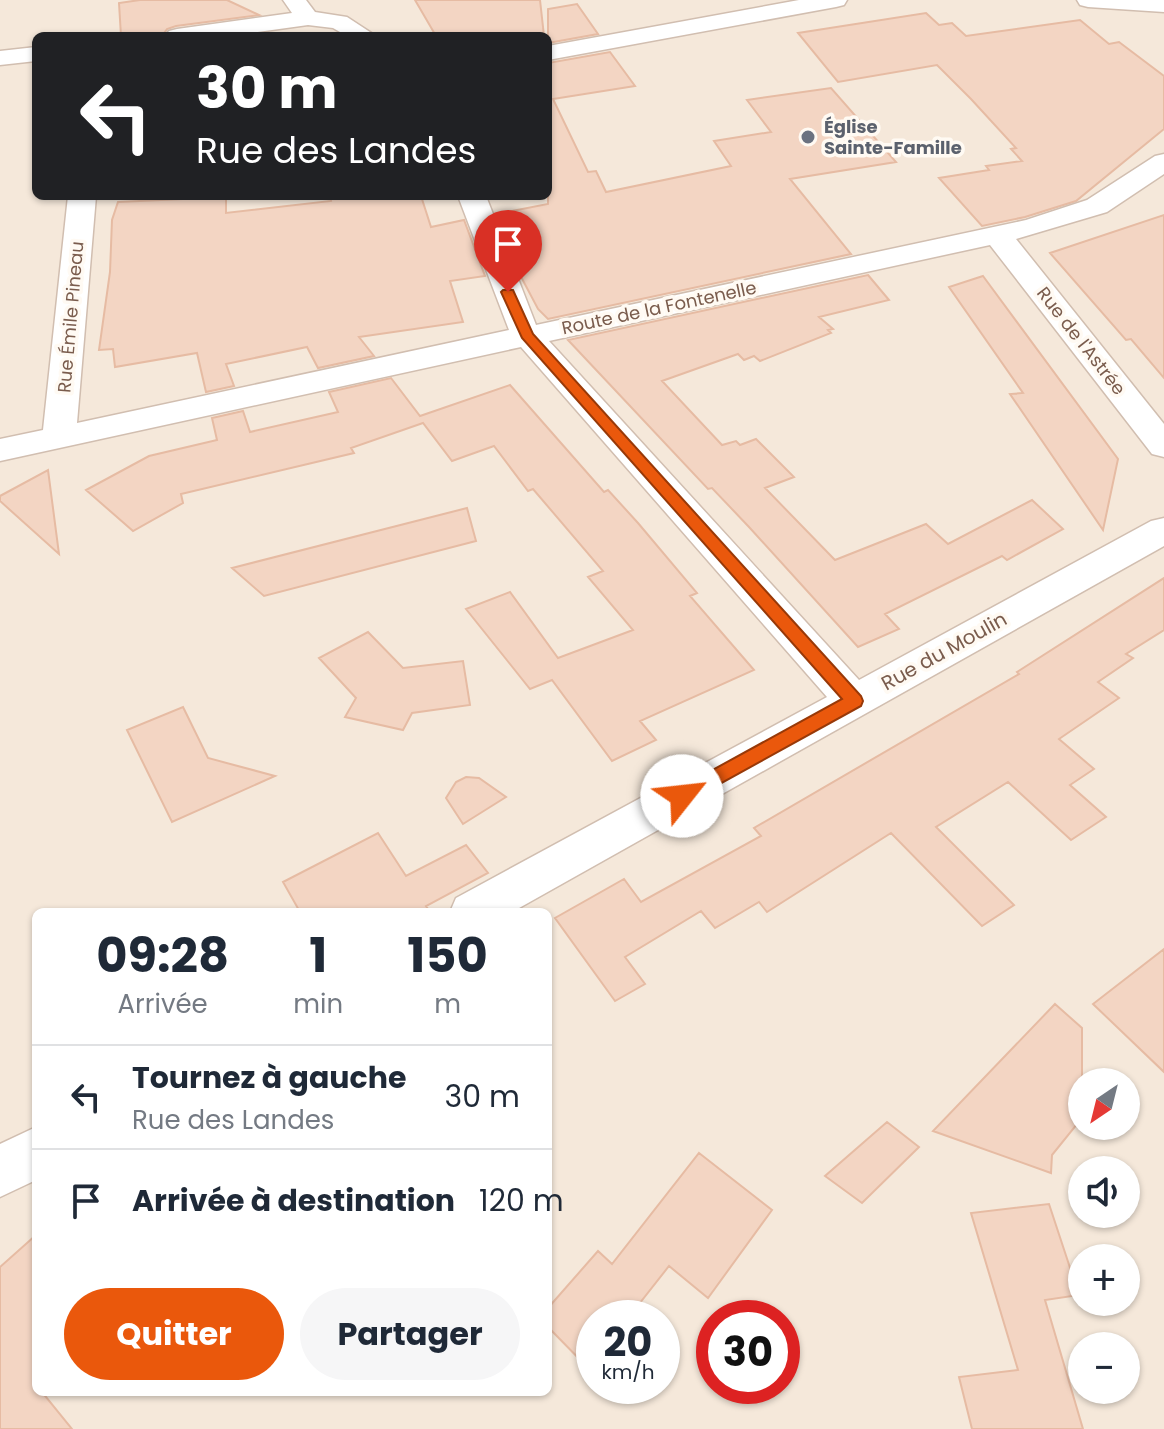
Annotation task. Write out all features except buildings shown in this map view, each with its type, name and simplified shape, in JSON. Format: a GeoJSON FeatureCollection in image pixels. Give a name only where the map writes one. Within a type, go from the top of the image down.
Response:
{"type":"FeatureCollection","features":[{"type":"Feature","properties":{"kind":"street"},"geometry":{"type":"LineString","coordinates":[[552,52],[836,0]]}},
{"type":"Feature","properties":{"kind":"street"},"geometry":{"type":"LineString","coordinates":[[1088,0],[1164,5]]}},
{"type":"Feature","properties":{"kind":"street"},"geometry":{"type":"LineString","coordinates":[[195,32],[301,9],[339,22],[357,32]]}},
{"type":"Feature","properties":{"kind":"street"},"geometry":{"type":"LineString","coordinates":[[0,58],[32,54]]}},
{"type":"Feature","properties":{"kind":"street","name":"Route de la Fontenelle"},"geometry":{"type":"LineString","coordinates":[[0,450],[998,236],[1068,218],[1097,206],[1164,162]]}},
{"type":"Feature","properties":{"kind":"street","name":"Rue Émile Pineau"},"geometry":{"type":"LineString","coordinates":[[59,437],[82,200]]}},
{"type":"Feature","properties":{"kind":"street"},"geometry":{"type":"LineString","coordinates":[[474,200],[527,335],[854,701]]}},
{"type":"Feature","properties":{"kind":"street","name":"Rue de l'Astrée"},"geometry":{"type":"LineString","coordinates":[[998,236],[1164,446]]}},
{"type":"Feature","properties":{"kind":"street","name":"Rue du Moulin"},"geometry":{"type":"LineString","coordinates":[[479,908],[1164,530]]}},
{"type":"Feature","properties":{"kind":"street"},"geometry":{"type":"LineString","coordinates":[[0,1172],[32,1154]]}},
{"type":"Feature","properties":{"kind":"shaded area"},"geometry":{"type":"Polygon","coordinates":[[[0,0],[1164,0],[1164,1429],[0,1429],[0,0]]]}},
{"type":"Feature","properties":{"kind":"place","name":"Église Sainte-Famille"},"geometry":{"type":"Point","coordinates":[808,137]}},
{"type":"Feature","properties":{"kind":"route"},"geometry":{"type":"LineString","coordinates":[[508,292],[527,335],[854,701],[682,796]]}}]}
